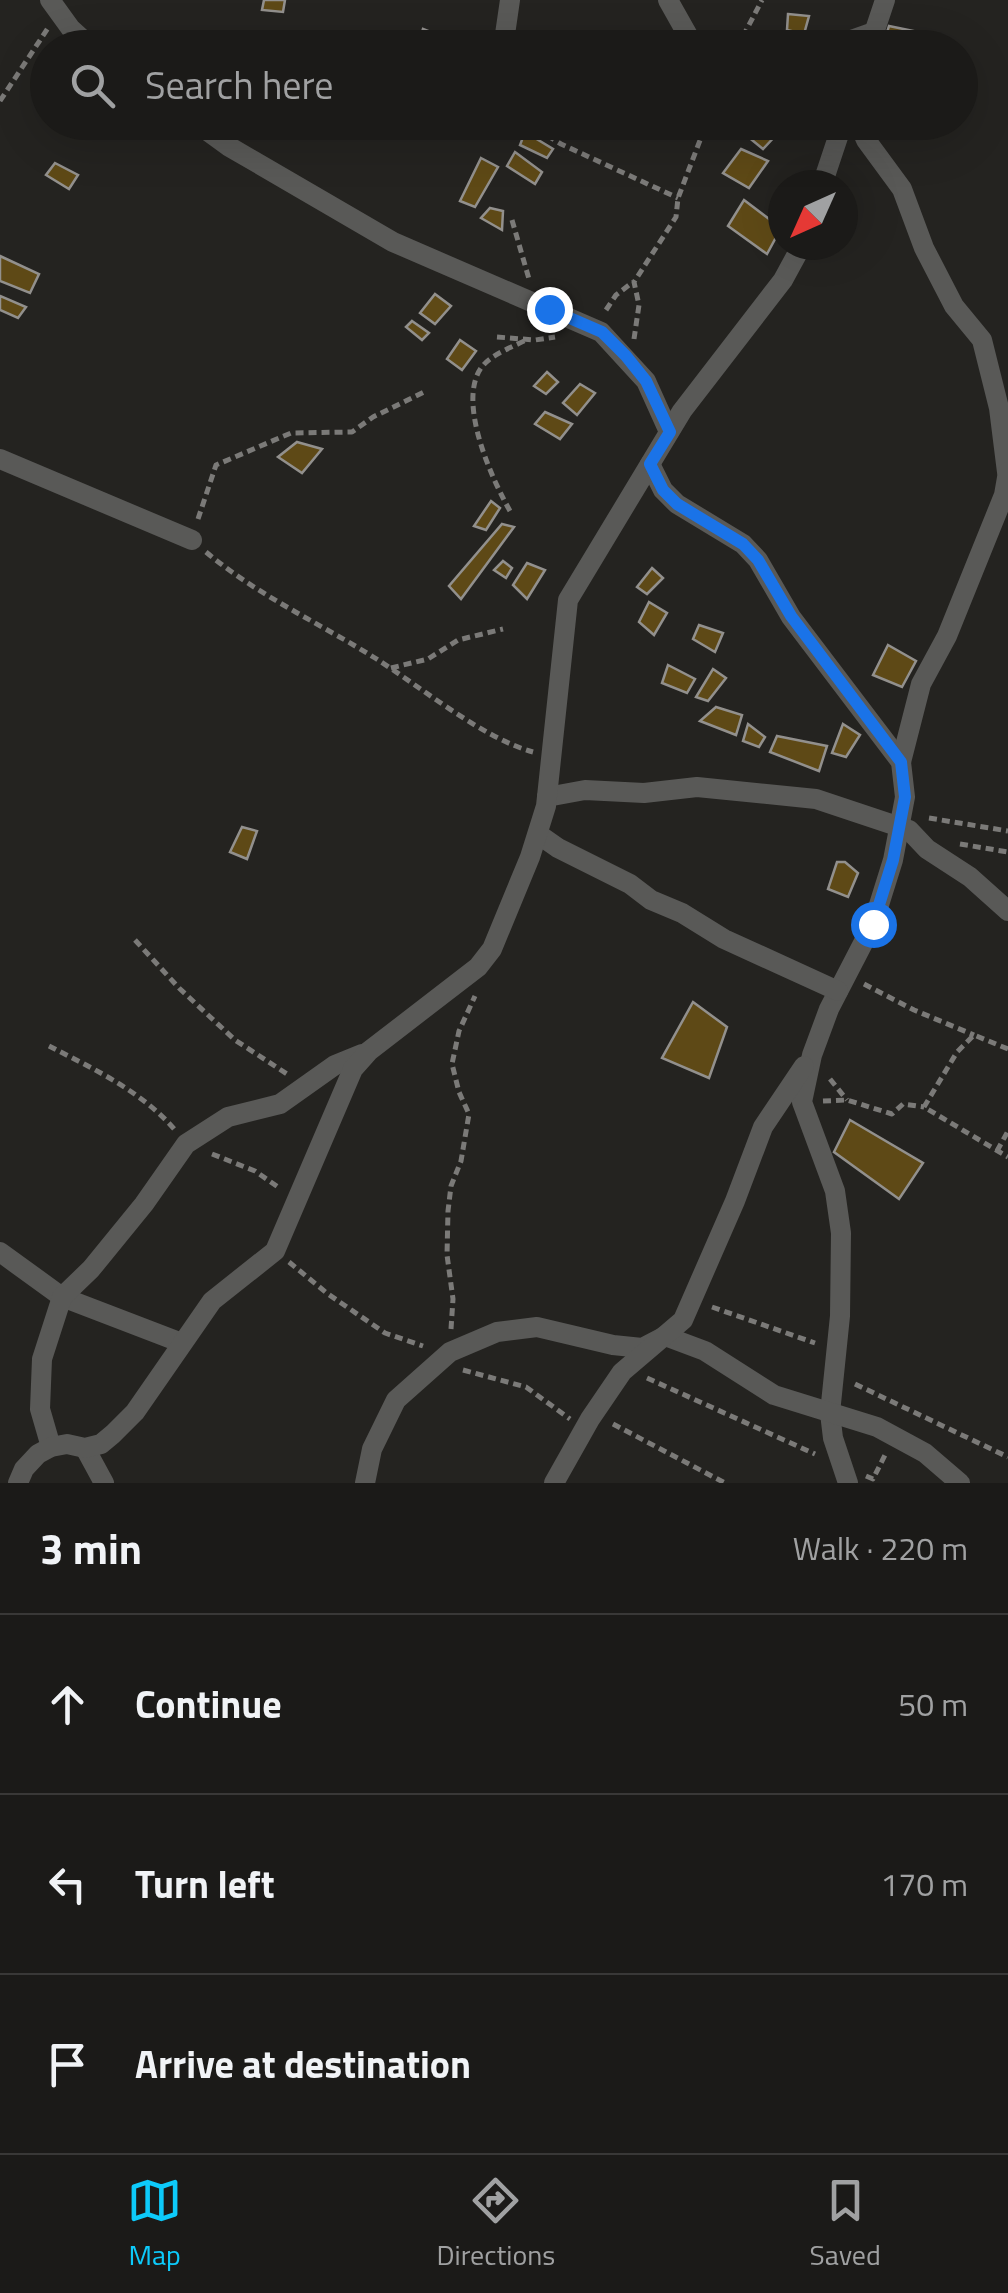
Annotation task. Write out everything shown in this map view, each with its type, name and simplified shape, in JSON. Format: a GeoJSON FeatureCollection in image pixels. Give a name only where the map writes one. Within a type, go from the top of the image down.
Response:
{"type":"FeatureCollection","features":[{"type":"Feature","properties":{"kind":"street"},"geometry":{"type":"LineString","coordinates":[[505,30],[510,0]]}},
{"type":"Feature","properties":{"kind":"street"},"geometry":{"type":"LineString","coordinates":[[668,0],[685,30]]}},
{"type":"Feature","properties":{"kind":"street"},"geometry":{"type":"LineString","coordinates":[[874,30],[885,0]]}},
{"type":"Feature","properties":{"kind":"street"},"geometry":{"type":"LineString","coordinates":[[54,6],[76,30]]}},
{"type":"Feature","properties":{"kind":"street"},"geometry":{"type":"LineString","coordinates":[[220,140],[392,242],[602,332],[646,381],[670,432]]}},
{"type":"Feature","properties":{"kind":"street"},"geometry":{"type":"LineString","coordinates":[[827,170],[837,140]]}},
{"type":"Feature","properties":{"kind":"street"},"geometry":{"type":"LineString","coordinates":[[554,1483],[626,1369],[683,1320],[758,1137],[793,1099],[842,982],[873,924],[901,821],[905,797],[901,762],[921,684],[947,636],[1004,495],[1008,472],[999,408],[982,340],[954,306],[924,248],[902,189],[866,140]]}},
{"type":"Feature","properties":{"kind":"street"},"geometry":{"type":"LineString","coordinates":[[18,1483],[24,1469],[38,1454],[67,1444],[85,1448],[101,1444],[135,1412],[212,1301],[276,1251],[353,1069],[369,1051],[478,967],[503,927],[538,834],[547,796],[568,600],[682,410],[783,280],[794,260]]}},
{"type":"Feature","properties":{"kind":"street"},"geometry":{"type":"LineString","coordinates":[[0,459],[192,540]]}},
{"type":"Feature","properties":{"kind":"street"},"geometry":{"type":"LineString","coordinates":[[650,464],[663,490],[677,504],[743,544],[758,560],[791,616],[901,762]]}},
{"type":"Feature","properties":{"kind":"street"},"geometry":{"type":"LineString","coordinates":[[547,796],[586,790],[644,794],[723,788],[816,799],[901,821],[927,849],[970,877],[1008,911]]}},
{"type":"Feature","properties":{"kind":"street"},"geometry":{"type":"LineString","coordinates":[[538,834],[724,939],[842,982]]}},
{"type":"Feature","properties":{"kind":"street"},"geometry":{"type":"LineString","coordinates":[[51,1448],[40,1408],[42,1359],[62,1297],[134,1217],[186,1144],[228,1116],[280,1104],[335,1065],[369,1051]]}},
{"type":"Feature","properties":{"kind":"street"},"geometry":{"type":"LineString","coordinates":[[793,1099],[836,1192],[841,1234],[830,1413],[844,1474]]}},
{"type":"Feature","properties":{"kind":"street"},"geometry":{"type":"LineString","coordinates":[[0,1252],[62,1297],[182,1343]]}},
{"type":"Feature","properties":{"kind":"street"},"geometry":{"type":"LineString","coordinates":[[365,1483],[372,1449],[396,1400],[444,1358],[496,1332],[537,1327],[642,1348],[665,1336],[705,1351],[774,1395],[894,1436],[925,1452],[960,1483]]}},
{"type":"Feature","properties":{"kind":"street"},"geometry":{"type":"LineString","coordinates":[[85,1448],[104,1483]]}},
{"type":"Feature","properties":{"kind":"path"},"geometry":{"type":"LineString","coordinates":[[746,30],[762,0]]}},
{"type":"Feature","properties":{"kind":"path"},"geometry":{"type":"LineString","coordinates":[[42,30],[54,6]]}},
{"type":"Feature","properties":{"kind":"path"},"geometry":{"type":"LineString","coordinates":[[0,101],[17,80],[30,54]]}},
{"type":"Feature","properties":{"kind":"path"},"geometry":{"type":"LineString","coordinates":[[554,140],[678,198]]}},
{"type":"Feature","properties":{"kind":"path"},"geometry":{"type":"LineString","coordinates":[[594,329],[616,295],[634,282],[676,216],[678,198],[700,140]]}},
{"type":"Feature","properties":{"kind":"path"},"geometry":{"type":"LineString","coordinates":[[631,362],[638,305],[634,282]]}},
{"type":"Feature","properties":{"kind":"path"},"geometry":{"type":"LineString","coordinates":[[510,511],[496,487],[478,438],[473,402],[479,370],[492,358],[528,339]]}},
{"type":"Feature","properties":{"kind":"path"},"geometry":{"type":"LineString","coordinates":[[424,392],[352,432],[291,433],[216,465],[192,540],[232,574],[392,668],[507,742],[551,758]]}},
{"type":"Feature","properties":{"kind":"path"},"geometry":{"type":"LineString","coordinates":[[392,668],[428,659],[458,640],[503,629]]}},
{"type":"Feature","properties":{"kind":"path"},"geometry":{"type":"LineString","coordinates":[[901,821],[1008,832]]}},
{"type":"Feature","properties":{"kind":"path"},"geometry":{"type":"LineString","coordinates":[[135,940],[235,1040],[265,1057],[303,1088]]}},
{"type":"Feature","properties":{"kind":"path"},"geometry":{"type":"LineString","coordinates":[[444,1358],[453,1300],[447,1255],[448,1211],[469,1114],[452,1064],[458,1031],[474,1003],[478,967]]}},
{"type":"Feature","properties":{"kind":"path"},"geometry":{"type":"LineString","coordinates":[[842,982],[1008,1048]]}},
{"type":"Feature","properties":{"kind":"path"},"geometry":{"type":"LineString","coordinates":[[924,1108],[957,1052],[974,1035]]}},
{"type":"Feature","properties":{"kind":"path"},"geometry":{"type":"LineString","coordinates":[[793,1099],[847,1100],[892,1114],[903,1104],[924,1108],[1008,1157]]}},
{"type":"Feature","properties":{"kind":"path"},"geometry":{"type":"LineString","coordinates":[[997,1151],[1008,1131]]}},
{"type":"Feature","properties":{"kind":"path"},"geometry":{"type":"LineString","coordinates":[[276,1251],[328,1294],[385,1333],[526,1387],[589,1422],[725,1483]]}},
{"type":"Feature","properties":{"kind":"path"},"geometry":{"type":"LineString","coordinates":[[692,1300],[836,1351]]}},
{"type":"Feature","properties":{"kind":"path"},"geometry":{"type":"LineString","coordinates":[[626,1369],[844,1474],[873,1479],[894,1436]]}},
{"type":"Feature","properties":{"kind":"path"},"geometry":{"type":"LineString","coordinates":[[834,1374],[1008,1457]]}},
{"type":"Feature","properties":{"kind":"building"},"geometry":{"type":"Polygon","coordinates":[[[264,0],[285,0],[283,12],[262,10],[264,0]]]}},
{"type":"Feature","properties":{"kind":"building"},"geometry":{"type":"Polygon","coordinates":[[[788,14],[809,16],[805,30],[787,30],[788,14]]]}},
{"type":"Feature","properties":{"kind":"building"},"geometry":{"type":"Polygon","coordinates":[[[522,140],[538,140],[553,149],[547,158],[520,145],[522,140]]]}},
{"type":"Feature","properties":{"kind":"building"},"geometry":{"type":"Polygon","coordinates":[[[752,140],[771,140],[763,149],[752,140]]]}},
{"type":"Feature","properties":{"kind":"building"},"geometry":{"type":"Polygon","coordinates":[[[741,149],[768,161],[749,188],[723,173],[741,149]]]}},
{"type":"Feature","properties":{"kind":"building"},"geometry":{"type":"Polygon","coordinates":[[[515,152],[542,172],[535,184],[507,166],[515,152]]]}},
{"type":"Feature","properties":{"kind":"building"},"geometry":{"type":"Polygon","coordinates":[[[481,158],[498,167],[475,207],[460,201],[481,158]]]}},
{"type":"Feature","properties":{"kind":"building"},"geometry":{"type":"Polygon","coordinates":[[[55,163],[78,175],[69,189],[46,175],[55,163]]]}},
{"type":"Feature","properties":{"kind":"building"},"geometry":{"type":"Polygon","coordinates":[[[744,200],[768,218],[767,254],[728,226],[744,200]]]}},
{"type":"Feature","properties":{"kind":"building"},"geometry":{"type":"Polygon","coordinates":[[[490,208],[503,211],[502,230],[481,218],[490,208]]]}},
{"type":"Feature","properties":{"kind":"building"},"geometry":{"type":"Polygon","coordinates":[[[0,256],[39,274],[30,293],[0,281],[0,256]]]}},
{"type":"Feature","properties":{"kind":"building"},"geometry":{"type":"Polygon","coordinates":[[[435,294],[451,306],[435,324],[420,313],[435,294]]]}},
{"type":"Feature","properties":{"kind":"building"},"geometry":{"type":"Polygon","coordinates":[[[0,296],[26,307],[18,318],[0,310],[0,296]]]}},
{"type":"Feature","properties":{"kind":"building"},"geometry":{"type":"Polygon","coordinates":[[[412,321],[429,333],[422,340],[406,327],[412,321]]]}},
{"type":"Feature","properties":{"kind":"building"},"geometry":{"type":"Polygon","coordinates":[[[460,340],[476,351],[462,370],[447,359],[460,340]]]}},
{"type":"Feature","properties":{"kind":"building"},"geometry":{"type":"Polygon","coordinates":[[[547,372],[558,382],[546,394],[534,386],[547,372]]]}},
{"type":"Feature","properties":{"kind":"building"},"geometry":{"type":"Polygon","coordinates":[[[580,384],[595,393],[577,415],[563,403],[580,384]]]}},
{"type":"Feature","properties":{"kind":"building"},"geometry":{"type":"Polygon","coordinates":[[[545,412],[572,424],[560,439],[535,424],[545,412]]]}},
{"type":"Feature","properties":{"kind":"building"},"geometry":{"type":"Polygon","coordinates":[[[297,442],[322,449],[302,473],[278,457],[297,442]]]}},
{"type":"Feature","properties":{"kind":"building"},"geometry":{"type":"Polygon","coordinates":[[[491,501],[500,508],[486,530],[474,526],[491,501]]]}},
{"type":"Feature","properties":{"kind":"building"},"geometry":{"type":"Polygon","coordinates":[[[502,524],[514,527],[461,599],[449,586],[502,524]]]}},
{"type":"Feature","properties":{"kind":"building"},"geometry":{"type":"Polygon","coordinates":[[[503,561],[512,568],[506,578],[494,570],[503,561]]]}},
{"type":"Feature","properties":{"kind":"building"},"geometry":{"type":"Polygon","coordinates":[[[527,563],[545,570],[527,599],[513,585],[527,563]]]}},
{"type":"Feature","properties":{"kind":"building"},"geometry":{"type":"Polygon","coordinates":[[[652,568],[663,578],[647,594],[637,587],[652,568]]]}},
{"type":"Feature","properties":{"kind":"building"},"geometry":{"type":"Polygon","coordinates":[[[649,602],[667,613],[654,635],[639,622],[649,602]]]}},
{"type":"Feature","properties":{"kind":"building"},"geometry":{"type":"Polygon","coordinates":[[[699,625],[723,633],[715,652],[693,639],[699,625]]]}},
{"type":"Feature","properties":{"kind":"building"},"geometry":{"type":"Polygon","coordinates":[[[888,645],[916,661],[902,687],[873,675],[888,645]]]}},
{"type":"Feature","properties":{"kind":"building"},"geometry":{"type":"Polygon","coordinates":[[[668,665],[695,679],[687,693],[662,683],[668,665]]]}},
{"type":"Feature","properties":{"kind":"building"},"geometry":{"type":"Polygon","coordinates":[[[713,669],[726,678],[708,701],[696,697],[713,669]]]}},
{"type":"Feature","properties":{"kind":"building"},"geometry":{"type":"Polygon","coordinates":[[[716,707],[742,715],[736,735],[700,721],[716,707]]]}},
{"type":"Feature","properties":{"kind":"building"},"geometry":{"type":"Polygon","coordinates":[[[748,724],[765,737],[759,747],[743,741],[748,724]]]}},
{"type":"Feature","properties":{"kind":"building"},"geometry":{"type":"Polygon","coordinates":[[[843,724],[860,735],[846,757],[832,753],[843,724]]]}},
{"type":"Feature","properties":{"kind":"building"},"geometry":{"type":"Polygon","coordinates":[[[777,736],[827,746],[819,771],[770,752],[777,736]]]}},
{"type":"Feature","properties":{"kind":"building"},"geometry":{"type":"Polygon","coordinates":[[[242,827],[257,831],[247,859],[230,852],[242,827]]]}},
{"type":"Feature","properties":{"kind":"building"},"geometry":{"type":"Polygon","coordinates":[[[837,862],[845,862],[858,873],[848,897],[828,889],[837,862]]]}},
{"type":"Feature","properties":{"kind":"building"},"geometry":{"type":"Polygon","coordinates":[[[693,1002],[727,1027],[709,1078],[662,1058],[693,1002]]]}},
{"type":"Feature","properties":{"kind":"building"},"geometry":{"type":"Polygon","coordinates":[[[850,1120],[923,1163],[899,1199],[834,1152],[850,1120]]]}},
{"type":"Feature","properties":{"kind":"route"},"geometry":{"type":"LineString","coordinates":[[549,309],[602,332],[646,381],[670,432],[650,464],[663,490],[677,504],[743,544],[758,560],[791,616],[901,762],[905,797],[893,860],[873,924]]}}]}
